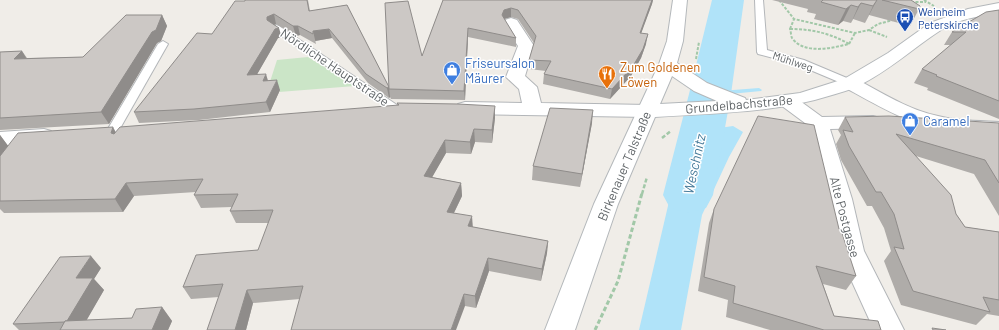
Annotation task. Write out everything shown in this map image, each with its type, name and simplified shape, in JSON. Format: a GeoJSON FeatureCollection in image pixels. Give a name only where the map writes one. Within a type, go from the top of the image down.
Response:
{"type":"FeatureCollection","features":[{"type":"Feature","properties":{"kind":"main road","name":"Birkenauer Talstraße"},"geometry":{"type":"LineString","coordinates":[[560,330],[606,204],[655,111],[674,68],[675,41],[680,0]]}},
{"type":"Feature","properties":{"kind":"main road","name":"Grundelbachstraße"},"geometry":{"type":"LineString","coordinates":[[655,111],[789,102],[850,82],[894,58],[936,26],[947,21],[973,12],[999,8]]}},
{"type":"Feature","properties":{"kind":"main road"},"geometry":{"type":"LineString","coordinates":[[511,23],[526,46],[515,77],[528,87],[533,110]]}},
{"type":"Feature","properties":{"kind":"main road"},"geometry":{"type":"LineString","coordinates":[[674,68],[703,90],[754,105]]}},
{"type":"Feature","properties":{"kind":"main road"},"geometry":{"type":"LineString","coordinates":[[850,82],[902,111],[932,121],[968,126],[999,128]]}},
{"type":"Feature","properties":{"kind":"main road"},"geometry":{"type":"LineString","coordinates":[[789,102],[818,123],[888,122],[902,111]]}},
{"type":"Feature","properties":{"kind":"main road","name":"Nördliche Hauptstraße"},"geometry":{"type":"LineString","coordinates":[[362,110],[401,107]]}},
{"type":"Feature","properties":{"kind":"main road"},"geometry":{"type":"LineString","coordinates":[[448,108],[655,111]]}},
{"type":"Feature","properties":{"kind":"main road","name":"Alte Postgasse"},"geometry":{"type":"LineString","coordinates":[[818,123],[840,199],[851,250],[889,330]]}},
{"type":"Feature","properties":{"kind":"main road"},"geometry":{"type":"LineString","coordinates":[[104,133],[136,131]]}},
{"type":"Feature","properties":{"kind":"main road"},"geometry":{"type":"LineString","coordinates":[[7,146],[26,137],[65,135]]}},
{"type":"Feature","properties":{"kind":"lane","name":"Mühlweg"},"geometry":{"type":"LineString","coordinates":[[759,0],[762,52],[800,62],[850,82]]}},
{"type":"Feature","properties":{"kind":"lane","name":"Nördliche Hauptstraße"},"geometry":{"type":"LineString","coordinates":[[276,28],[401,107]]}},
{"type":"Feature","properties":{"kind":"lane"},"geometry":{"type":"LineString","coordinates":[[104,133],[163,44]]}},
{"type":"Feature","properties":{"kind":"path"},"geometry":{"type":"LineString","coordinates":[[779,0],[794,19],[855,32],[869,30],[878,24],[894,20],[898,17]]}},
{"type":"Feature","properties":{"kind":"path"},"geometry":{"type":"LineString","coordinates":[[911,2],[927,2],[924,0]]}},
{"type":"Feature","properties":{"kind":"path"},"geometry":{"type":"LineString","coordinates":[[794,19],[790,29],[792,38],[806,48],[832,48],[849,44]]}},
{"type":"Feature","properties":{"kind":"path"},"geometry":{"type":"LineString","coordinates":[[821,32],[824,26]]}},
{"type":"Feature","properties":{"kind":"path"},"geometry":{"type":"LineString","coordinates":[[790,29],[807,29],[837,36],[849,44]]}},
{"type":"Feature","properties":{"kind":"path"},"geometry":{"type":"LineString","coordinates":[[869,30],[887,37]]}},
{"type":"Feature","properties":{"kind":"path"},"geometry":{"type":"LineString","coordinates":[[849,44],[855,32]]}},
{"type":"Feature","properties":{"kind":"path"},"geometry":{"type":"LineString","coordinates":[[595,330],[618,280],[638,202],[647,175]]}},
{"type":"Feature","properties":{"kind":"green space"},"geometry":{"type":"Polygon","coordinates":[[[308,57],[355,86],[279,92],[280,91],[267,91],[277,60],[308,57]]]}},
{"type":"Feature","properties":{"kind":"water"},"geometry":{"type":"Polygon","coordinates":[[[717,0],[737,0],[730,43],[720,81],[700,74],[698,70],[716,10],[717,0]]]}},
{"type":"Feature","properties":{"kind":"water"},"geometry":{"type":"Polygon","coordinates":[[[733,126],[743,132],[729,157],[702,215],[681,330],[639,330],[685,133],[733,126]]]}},
{"type":"Feature","properties":{"kind":"building"},"geometry":{"type":"Polygon","coordinates":[[[307,0],[309,11],[347,5],[389,87],[387,88],[366,74],[329,29],[313,31],[313,34],[298,26],[293,26],[274,14],[267,17],[267,20],[279,28],[275,29],[247,75],[266,74],[263,81],[277,80],[266,102],[194,109],[134,112],[197,33],[212,34],[235,1],[307,0]]]}},
{"type":"Feature","properties":{"kind":"building"},"geometry":{"type":"Polygon","coordinates":[[[443,0],[652,0],[640,33],[648,34],[643,49],[633,66],[612,89],[544,74],[551,61],[529,60],[536,36],[518,10],[511,8],[504,10],[502,15],[516,38],[468,28],[464,91],[389,89],[385,3],[408,1],[422,56],[443,0]]]}},
{"type":"Feature","properties":{"kind":"building"},"geometry":{"type":"Polygon","coordinates":[[[823,0],[877,0],[873,6],[861,3],[858,7],[851,5],[846,9],[821,2],[823,0]]]}},
{"type":"Feature","properties":{"kind":"building"},"geometry":{"type":"Polygon","coordinates":[[[882,0],[911,0],[920,6],[919,9],[882,0]]]}},
{"type":"Feature","properties":{"kind":"building"},"geometry":{"type":"Polygon","coordinates":[[[999,10],[999,101],[922,69],[966,32],[952,32],[986,12],[999,10]]]}},
{"type":"Feature","properties":{"kind":"building"},"geometry":{"type":"Polygon","coordinates":[[[126,15],[162,15],[156,30],[152,32],[101,112],[0,118],[0,52],[22,51],[14,59],[83,57],[126,15]]]}},
{"type":"Feature","properties":{"kind":"building"},"geometry":{"type":"Polygon","coordinates":[[[397,103],[495,106],[492,130],[474,129],[470,142],[445,140],[424,176],[461,183],[447,212],[472,216],[468,226],[548,241],[542,269],[488,258],[475,296],[464,294],[451,330],[291,330],[303,286],[247,290],[235,330],[207,330],[223,284],[183,287],[196,255],[258,250],[273,210],[230,211],[238,194],[194,195],[203,179],[126,183],[115,199],[0,201],[0,156],[18,133],[113,127],[111,133],[114,134],[120,127],[399,105],[397,103]]]}},
{"type":"Feature","properties":{"kind":"building"},"geometry":{"type":"Polygon","coordinates":[[[550,108],[593,110],[582,174],[533,166],[550,108]]]}},
{"type":"Feature","properties":{"kind":"building"},"geometry":{"type":"Polygon","coordinates":[[[758,116],[814,125],[839,229],[841,230],[856,276],[816,266],[834,316],[878,321],[881,330],[824,330],[733,303],[735,286],[704,277],[714,209],[758,116]]]}},
{"type":"Feature","properties":{"kind":"building"},"geometry":{"type":"Polygon","coordinates":[[[889,116],[999,123],[999,183],[985,160],[896,134],[951,195],[956,214],[965,227],[999,232],[999,300],[983,297],[990,312],[913,291],[894,247],[904,249],[894,214],[881,192],[876,192],[849,146],[843,130],[853,132],[845,117],[889,116]]]}},
{"type":"Feature","properties":{"kind":"building"},"geometry":{"type":"Polygon","coordinates":[[[91,256],[76,278],[93,278],[67,321],[13,324],[60,257],[91,256]]]}},
{"type":"Feature","properties":{"kind":"building"},"geometry":{"type":"Polygon","coordinates":[[[162,307],[152,330],[60,330],[65,321],[132,318],[136,309],[162,307]]]}},
{"type":"Feature","properties":{"kind":"building"},"geometry":{"type":"Polygon","coordinates":[[[932,328],[946,330],[933,330],[932,328]]]}},
{"type":"Feature","properties":{"kind":"waterway","name":"Weschnitz"},"geometry":{"type":"LineString","coordinates":[[688,195],[710,94],[728,0]]}},
{"type":"Feature","properties":{"kind":"waterway"},"geometry":{"type":"LineString","coordinates":[[720,93],[759,90]]}},
{"type":"Feature","properties":{"kind":"place","name":"Weinheim Peterskirche"},"geometry":{"type":"Point","coordinates":[905,32]}},
{"type":"Feature","properties":{"kind":"place","name":"Friseursalon Mäurer"},"geometry":{"type":"Point","coordinates":[452,85]}},
{"type":"Feature","properties":{"kind":"place","name":"Zum Goldenen Löwen"},"geometry":{"type":"Point","coordinates":[607,89]}},
{"type":"Feature","properties":{"kind":"place","name":"Caramel"},"geometry":{"type":"Point","coordinates":[910,136]}}]}
